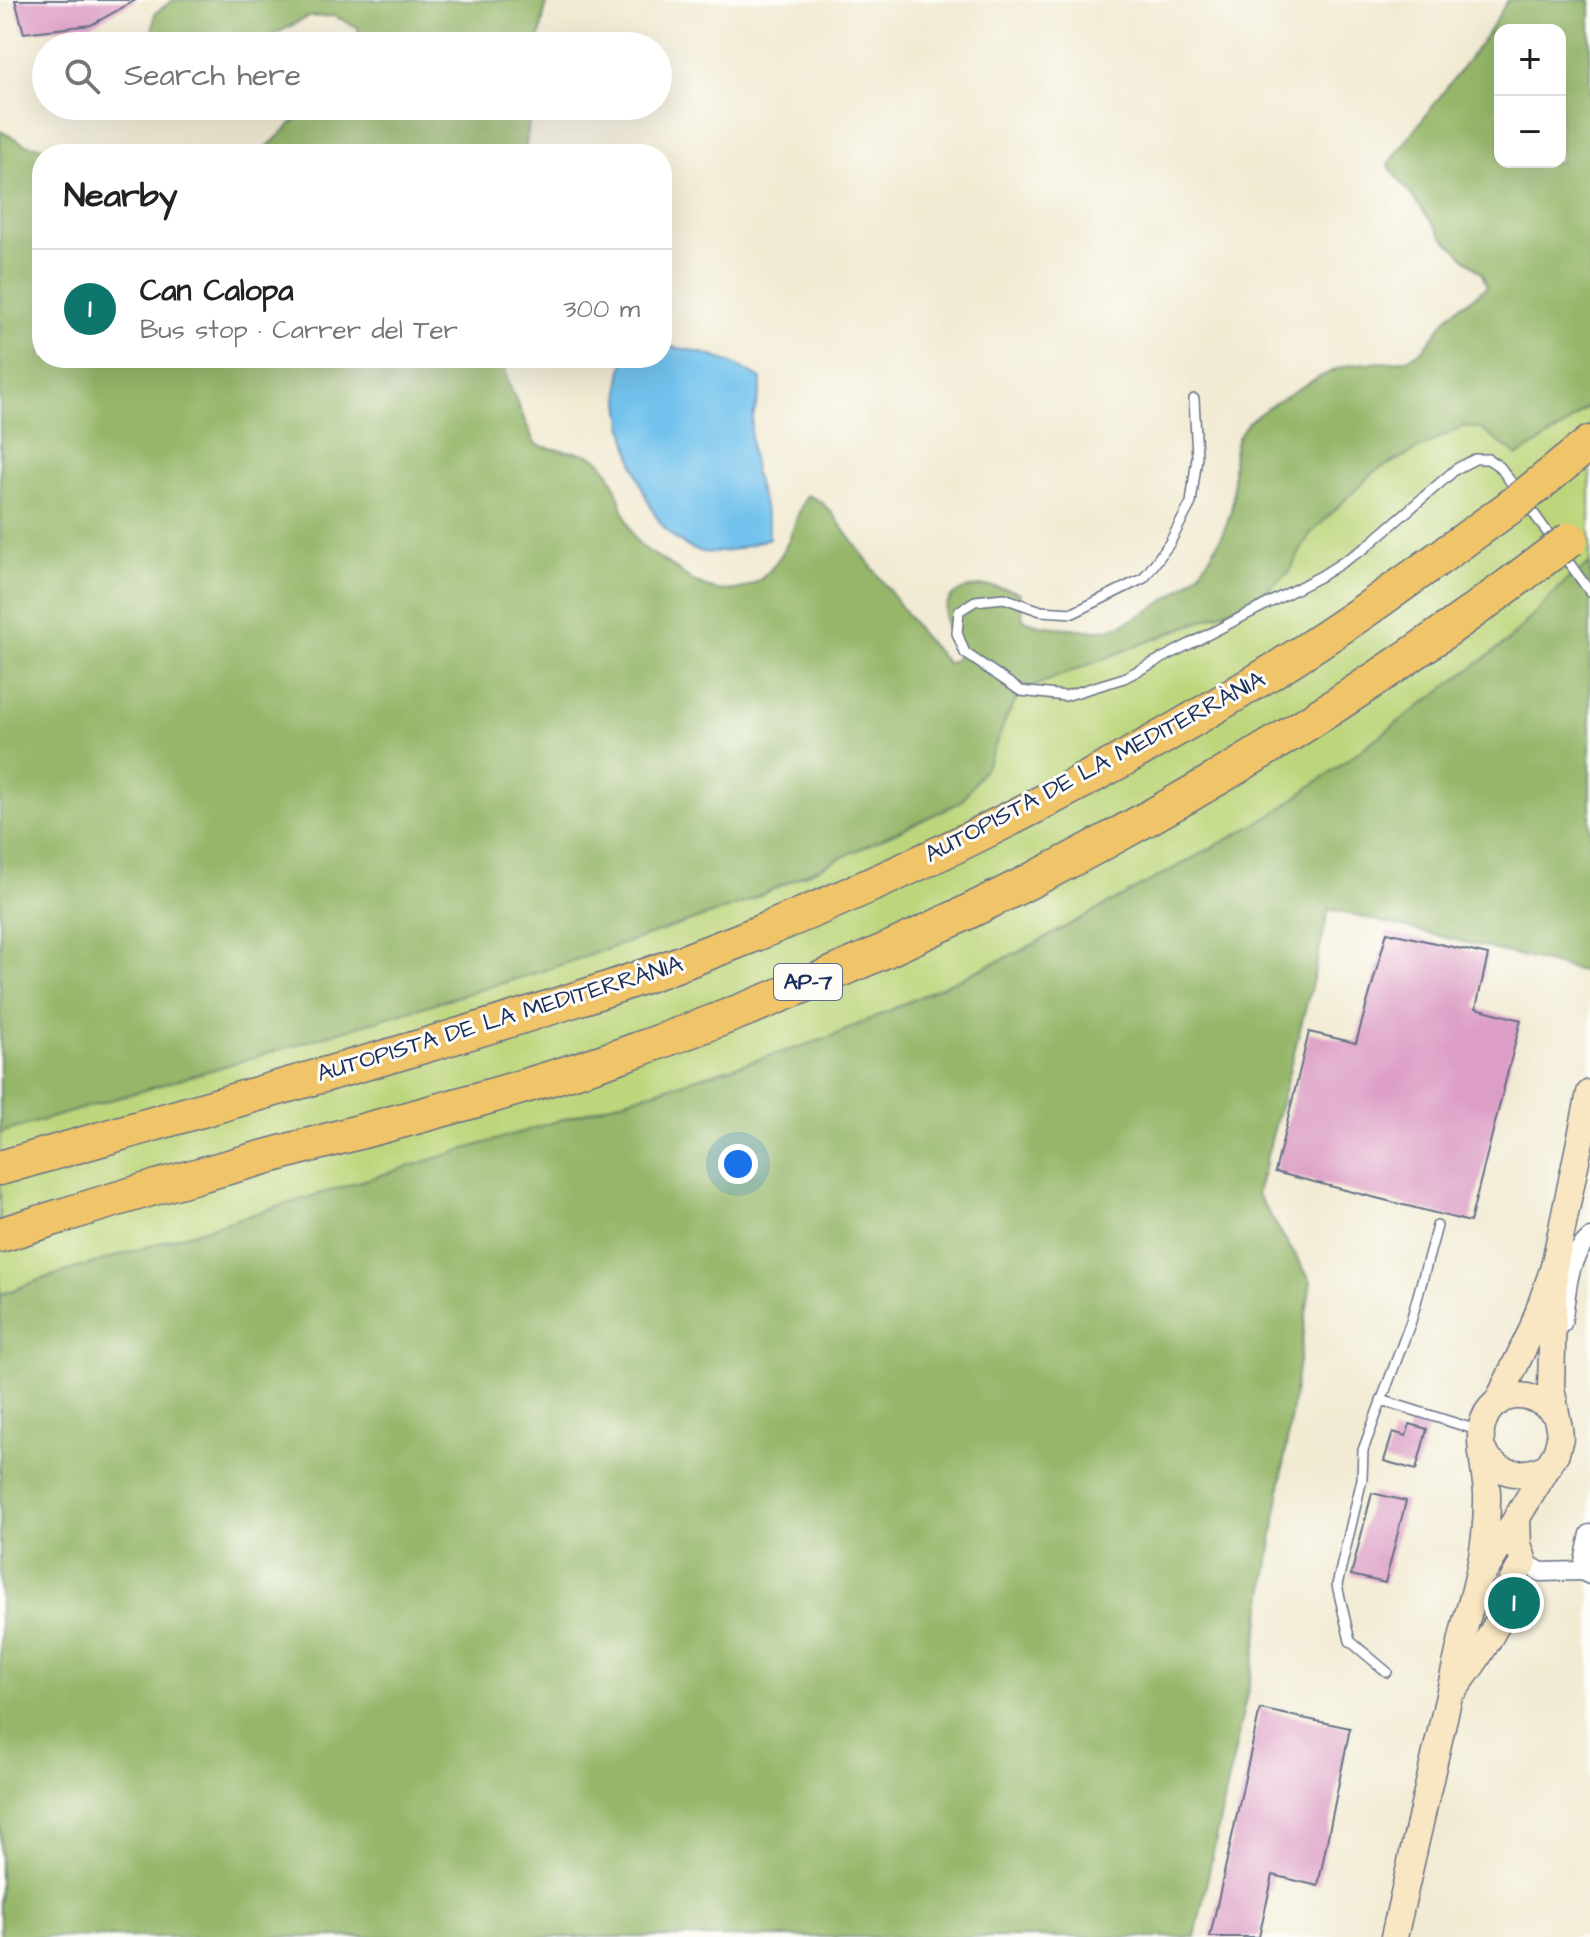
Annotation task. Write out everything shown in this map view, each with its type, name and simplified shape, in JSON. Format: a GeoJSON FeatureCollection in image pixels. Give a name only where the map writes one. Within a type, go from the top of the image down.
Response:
{"type":"FeatureCollection","features":[{"type":"Feature","properties":{"kind":"highway","name":"AUTOPISTA DE LA MEDITERRÀNIA"},"geometry":{"type":"LineString","coordinates":[[0,1168],[578,1000],[704,954],[843,897],[988,831],[1135,752],[1257,681],[1392,592],[1510,507],[1590,443]]}},
{"type":"Feature","properties":{"kind":"highway","name":"AP-7"},"geometry":{"type":"LineString","coordinates":[[0,1235],[620,1055],[739,1012],[878,952],[1055,868],[1288,737],[1424,647],[1580,532]]}},
{"type":"Feature","properties":{"kind":"main road"},"geometry":{"type":"LineString","coordinates":[[1497,1403],[1532,1330],[1554,1267],[1590,1093]]}},
{"type":"Feature","properties":{"kind":"main road"},"geometry":{"type":"LineString","coordinates":[[1478,1582],[1556,1453],[1560,1438],[1554,1413],[1551,1361],[1554,1267]]}},
{"type":"Feature","properties":{"kind":"main road"},"geometry":{"type":"LineString","coordinates":[[1394,1937],[1466,1621],[1478,1582],[1487,1497],[1483,1442],[1489,1411],[1508,1397],[1528,1396],[1543,1402],[1554,1413]]}},
{"type":"Feature","properties":{"kind":"main road"},"geometry":{"type":"LineString","coordinates":[[1483,1442],[1495,1465],[1511,1474],[1526,1474],[1546,1467]]}},
{"type":"Feature","properties":{"kind":"main road"},"geometry":{"type":"LineString","coordinates":[[1449,1696],[1478,1658],[1498,1621],[1516,1572],[1524,1562],[1518,1544],[1517,1518]]}},
{"type":"Feature","properties":{"kind":"street"},"geometry":{"type":"LineString","coordinates":[[1551,1361],[1562,1325],[1572,1263],[1584,1242],[1590,1238]]}},
{"type":"Feature","properties":{"kind":"street"},"geometry":{"type":"LineString","coordinates":[[1524,1562],[1541,1572],[1586,1573],[1590,1534]]}},
{"type":"Feature","properties":{"kind":"lane"},"geometry":{"type":"LineString","coordinates":[[1194,399],[1197,457],[1191,503],[1169,544],[1144,578],[1073,613],[1041,611],[1004,598],[975,601],[959,611],[957,633],[965,653],[1021,691],[1065,696],[1124,678],[1321,576],[1365,548],[1456,469],[1475,459],[1488,459],[1500,467],[1590,592]]}},
{"type":"Feature","properties":{"kind":"lane"},"geometry":{"type":"LineString","coordinates":[[1387,1672],[1350,1641],[1337,1585],[1362,1479],[1363,1450],[1411,1321],[1437,1226]]}},
{"type":"Feature","properties":{"kind":"lane"},"geometry":{"type":"LineString","coordinates":[[1381,1400],[1483,1442]]}},
{"type":"Feature","properties":{"kind":"green space"},"geometry":{"type":"Polygon","coordinates":[[[173,0],[547,0],[541,32],[358,32],[358,27],[334,16],[307,17],[279,32],[152,32],[155,13],[173,0]]]}},
{"type":"Feature","properties":{"kind":"green space"},"geometry":{"type":"Polygon","coordinates":[[[1508,0],[1590,0],[1590,404],[1564,427],[1518,456],[1481,429],[1463,426],[1375,471],[1310,534],[1289,572],[1254,600],[1021,691],[988,763],[961,802],[741,904],[539,972],[0,1133],[0,131],[32,146],[32,368],[505,368],[508,382],[535,444],[599,460],[615,485],[634,537],[648,551],[695,582],[727,591],[741,589],[755,583],[779,558],[807,495],[820,501],[832,513],[922,635],[948,664],[958,657],[945,616],[948,603],[955,594],[965,589],[992,586],[1020,593],[1023,619],[1034,624],[1100,630],[1126,623],[1183,587],[1202,568],[1222,535],[1233,502],[1236,443],[1249,422],[1326,374],[1349,365],[1402,360],[1417,354],[1448,317],[1487,286],[1482,274],[1444,238],[1388,165],[1486,36],[1508,0]]]}},
{"type":"Feature","properties":{"kind":"green space"},"geometry":{"type":"Polygon","coordinates":[[[295,120],[529,120],[526,144],[270,144],[295,120]]]}},
{"type":"Feature","properties":{"kind":"green space"},"geometry":{"type":"Polygon","coordinates":[[[1590,404],[1590,564],[1567,580],[1507,642],[1271,816],[1023,950],[829,1038],[42,1279],[0,1295],[0,1133],[539,972],[741,904],[961,802],[1021,691],[1254,600],[1289,572],[1310,534],[1375,471],[1463,426],[1481,429],[1564,427],[1590,404]]]}},
{"type":"Feature","properties":{"kind":"green space"},"geometry":{"type":"Polygon","coordinates":[[[1590,564],[1590,973],[1329,909],[1257,1194],[1311,1281],[1254,1661],[1195,1937],[0,1937],[0,1295],[42,1279],[828,1038],[1023,950],[1271,816],[1507,642],[1567,580],[1590,564]]]}},
{"type":"Feature","properties":{"kind":"water"},"geometry":{"type":"Polygon","coordinates":[[[672,348],[713,356],[761,379],[751,427],[751,446],[769,538],[711,553],[689,547],[664,528],[648,501],[632,461],[622,414],[623,368],[672,368],[672,348]]]}},
{"type":"Feature","properties":{"kind":"building"},"geometry":{"type":"Polygon","coordinates":[[[15,0],[136,0],[91,25],[24,33],[15,0]]]}},
{"type":"Feature","properties":{"kind":"building"},"geometry":{"type":"Polygon","coordinates":[[[1387,932],[1488,955],[1476,1008],[1521,1020],[1470,1222],[1275,1172],[1309,1032],[1356,1043],[1387,932]]]}},
{"type":"Feature","properties":{"kind":"building"},"geometry":{"type":"Polygon","coordinates":[[[1410,1424],[1427,1429],[1416,1470],[1384,1461],[1393,1432],[1406,1436],[1410,1424]]]}},
{"type":"Feature","properties":{"kind":"building"},"geometry":{"type":"Polygon","coordinates":[[[1372,1493],[1406,1501],[1385,1583],[1351,1575],[1372,1493]]]}},
{"type":"Feature","properties":{"kind":"building"},"geometry":{"type":"Polygon","coordinates":[[[1260,1709],[1350,1728],[1318,1886],[1273,1875],[1259,1937],[1210,1937],[1260,1709]]]}},
{"type":"Feature","properties":{"kind":"place","name":"Can Calopa"},"geometry":{"type":"Point","coordinates":[1514,1603]}}]}
